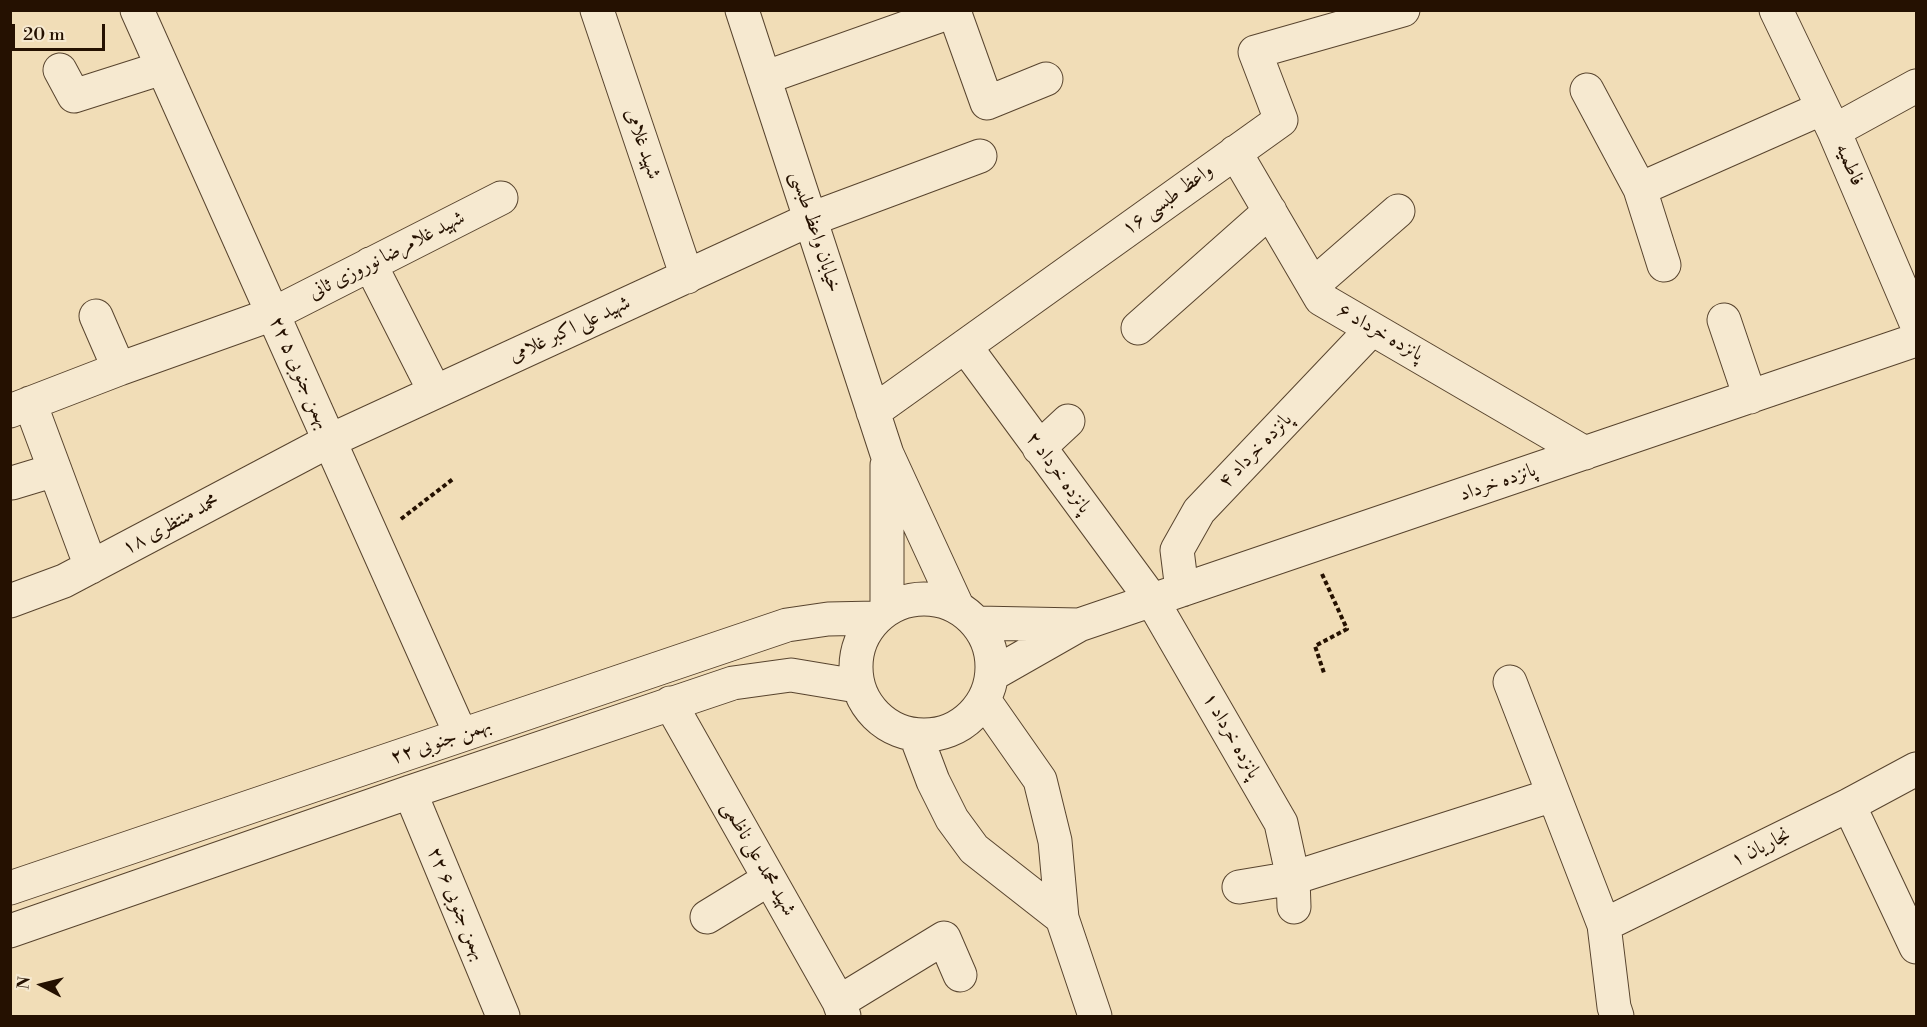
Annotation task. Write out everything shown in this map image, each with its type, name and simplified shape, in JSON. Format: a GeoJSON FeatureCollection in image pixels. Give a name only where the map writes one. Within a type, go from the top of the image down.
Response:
{"type":"FeatureCollection","features":[{"type":"Feature","properties":{"kind":"street","name":"۲۲ بهمن جنوبی ۵"},"geometry":{"type":"LineString","coordinates":[[137,10],[461,735]]}},
{"type":"Feature","properties":{"kind":"street","name":"شهید غلامی"},"geometry":{"type":"LineString","coordinates":[[597,10],[687,276]]}},
{"type":"Feature","properties":{"kind":"street","name":"خیابان واعظ طبسی"},"geometry":{"type":"LineString","coordinates":[[742,10],[887,454]]}},
{"type":"Feature","properties":{"kind":"street","name":"فاطمیه"},"geometry":{"type":"LineString","coordinates":[[1776,10],[1829,119],[1917,322]]}},
{"type":"Feature","properties":{"kind":"street"},"geometry":{"type":"LineString","coordinates":[[764,78],[955,11],[987,103],[1046,79]]}},
{"type":"Feature","properties":{"kind":"street","name":"واعظ طبسی ۱۶"},"geometry":{"type":"LineString","coordinates":[[873,412],[1281,120],[1255,52],[1381,13]]}},
{"type":"Feature","properties":{"kind":"street"},"geometry":{"type":"LineString","coordinates":[[60,70],[74,96],[162,68]]}},
{"type":"Feature","properties":{"kind":"street"},"geometry":{"type":"LineString","coordinates":[[1640,189],[1917,86]]}},
{"type":"Feature","properties":{"kind":"street"},"geometry":{"type":"LineString","coordinates":[[1587,90],[1640,189],[1664,265]]}},
{"type":"Feature","properties":{"kind":"street","name":"پانزده خرداد ۶"},"geometry":{"type":"LineString","coordinates":[[1235,152],[1321,299],[1585,453]]}},
{"type":"Feature","properties":{"kind":"street","name":"شهید علی اکبر غلامی"},"geometry":{"type":"LineString","coordinates":[[329,441],[811,219],[980,156]]}},
{"type":"Feature","properties":{"kind":"street","name":"شهید غلامرضا نوروزی ثانی"},"geometry":{"type":"LineString","coordinates":[[20,407],[273,314],[501,198]]}},
{"type":"Feature","properties":{"kind":"street"},"geometry":{"type":"LineString","coordinates":[[1138,328],[1270,211]]}},
{"type":"Feature","properties":{"kind":"street"},"geometry":{"type":"LineString","coordinates":[[1312,285],[1398,211]]}},
{"type":"Feature","properties":{"kind":"street"},"geometry":{"type":"LineString","coordinates":[[370,264],[435,392]]}},
{"type":"Feature","properties":{"kind":"street"},"geometry":{"type":"LineString","coordinates":[[96,316],[119,369]]}},
{"type":"Feature","properties":{"kind":"street"},"geometry":{"type":"LineString","coordinates":[[1724,320],[1750,397]]}},
{"type":"Feature","properties":{"kind":"street","name":"پانزده خرداد ۴"},"geometry":{"type":"LineString","coordinates":[[1182,590],[1177,550],[1199,511],[1372,329]]}},
{"type":"Feature","properties":{"kind":"street","name":"پانزده خرداد"},"geometry":{"type":"LineString","coordinates":[[1078,625],[1917,340]]}},
{"type":"Feature","properties":{"kind":"street","name":"پانزده خرداد ۲"},"geometry":{"type":"LineString","coordinates":[[965,346],[1152,600]]}},
{"type":"Feature","properties":{"kind":"street"},"geometry":{"type":"LineString","coordinates":[[20,407],[55,470],[91,567]]}},
{"type":"Feature","properties":{"kind":"street"},"geometry":{"type":"LineString","coordinates":[[1039,448],[1068,422]]}},
{"type":"Feature","properties":{"kind":"street","name":"محمد منتظری ۱۸"},"geometry":{"type":"LineString","coordinates":[[10,601],[64,581],[329,441]]}},
{"type":"Feature","properties":{"kind":"street"},"geometry":{"type":"LineString","coordinates":[[882,614],[887,454]]}},
{"type":"Feature","properties":{"kind":"street"},"geometry":{"type":"LineString","coordinates":[[887,454],[967,615],[990,647],[988,687],[1040,780],[1055,841],[1062,918],[1095,1017]]}},
{"type":"Feature","properties":{"kind":"street"},"geometry":{"type":"LineString","coordinates":[[12,483],[55,470]]}},
{"type":"Feature","properties":{"kind":"street"},"geometry":{"type":"LineString","coordinates":[[931,598],[967,615],[1078,625],[988,687],[967,721],[943,733],[916,736],[891,728],[870,710],[857,686],[855,659],[863,633],[882,614],[904,600],[931,598]]}},
{"type":"Feature","properties":{"kind":"street","name":"پانزده خرداد ۱"},"geometry":{"type":"LineString","coordinates":[[1152,600],[1281,823],[1294,892]]}},
{"type":"Feature","properties":{"kind":"street","name":"۲۲ بهمن جنوبی"},"geometry":{"type":"LineString","coordinates":[[10,888],[787,626],[828,619],[882,614]]}},
{"type":"Feature","properties":{"kind":"street","name":"۲۲ بهمن جنوبی"},"geometry":{"type":"LineString","coordinates":[[10,931],[733,682],[791,675],[857,686]]}},
{"type":"Feature","properties":{"kind":"street"},"geometry":{"type":"LineString","coordinates":[[1510,682],[1604,925],[1617,1017]]}},
{"type":"Feature","properties":{"kind":"street","name":"شهید محمد علی ناظمی"},"geometry":{"type":"LineString","coordinates":[[670,703],[841,1009]]}},
{"type":"Feature","properties":{"kind":"street"},"geometry":{"type":"LineString","coordinates":[[916,736],[933,781],[952,819],[974,849],[1062,918]]}},
{"type":"Feature","properties":{"kind":"street","name":"نجاریان ۱"},"geometry":{"type":"LineString","coordinates":[[1604,925],[1849,805],[1917,769]]}},
{"type":"Feature","properties":{"kind":"street","name":"۲۲ بهمن جنوبی ۶"},"geometry":{"type":"LineString","coordinates":[[410,792],[503,1017]]}},
{"type":"Feature","properties":{"kind":"street"},"geometry":{"type":"LineString","coordinates":[[1239,887],[1294,892],[1553,795]]}},
{"type":"Feature","properties":{"kind":"street"},"geometry":{"type":"LineString","coordinates":[[1849,805],[1917,946]]}},
{"type":"Feature","properties":{"kind":"street"},"geometry":{"type":"LineString","coordinates":[[162,837],[176,874]]}},
{"type":"Feature","properties":{"kind":"street"},"geometry":{"type":"LineString","coordinates":[[708,917],[770,879]]}},
{"type":"Feature","properties":{"kind":"street"},"geometry":{"type":"LineString","coordinates":[[841,1009],[944,938],[960,975]]}},
{"type":"Feature","properties":{"kind":"path"},"geometry":{"type":"LineString","coordinates":[[374,540],[453,479]]}},
{"type":"Feature","properties":{"kind":"path"},"geometry":{"type":"LineString","coordinates":[[1309,547],[1347,629],[1315,646],[1324,673]]}}]}
